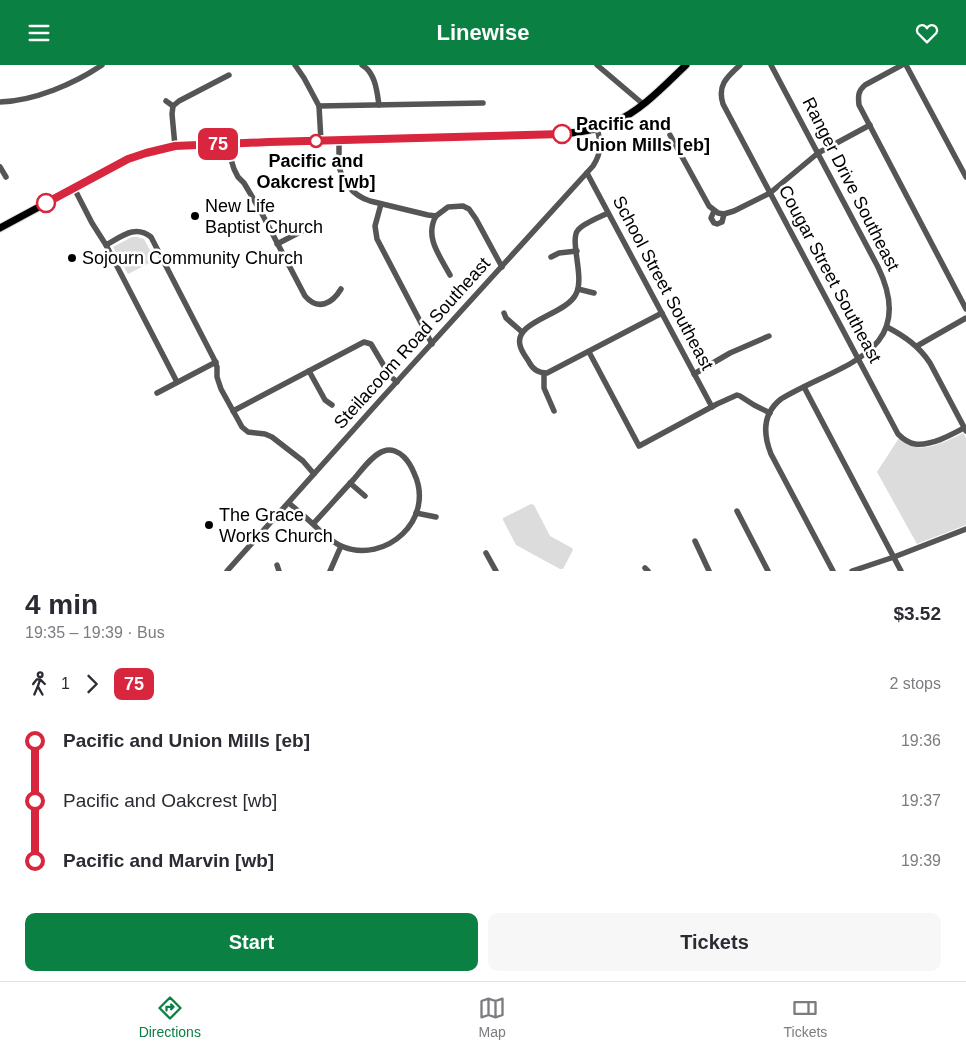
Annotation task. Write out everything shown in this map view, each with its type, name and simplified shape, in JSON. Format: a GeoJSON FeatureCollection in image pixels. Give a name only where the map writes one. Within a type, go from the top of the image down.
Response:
{"type":"FeatureCollection","features":[{"type":"Feature","properties":{"kind":"main road"},"geometry":{"type":"LineString","coordinates":[[0,228],[137,156],[175,146],[563,134],[598,128],[632,112],[686,65]]}},
{"type":"Feature","properties":{"kind":"street"},"geometry":{"type":"LineString","coordinates":[[0,101],[10,101],[45,93],[81,77],[101,65]]}},
{"type":"Feature","properties":{"kind":"street"},"geometry":{"type":"LineString","coordinates":[[295,65],[319,106],[321,141]]}},
{"type":"Feature","properties":{"kind":"street"},"geometry":{"type":"LineString","coordinates":[[597,65],[643,104]]}},
{"type":"Feature","properties":{"kind":"street","name":"Cougar Street Southeast"},"geometry":{"type":"LineString","coordinates":[[740,65],[724,82],[721,94],[723,104],[898,434],[905,441],[915,444],[937,441],[965,430]]}},
{"type":"Feature","properties":{"kind":"street","name":"Ranger Drive Southeast"},"geometry":{"type":"LineString","coordinates":[[770,413],[776,403],[788,395],[858,359],[874,347],[887,327],[890,313],[890,303],[883,277],[771,65]]}},
{"type":"Feature","properties":{"kind":"street"},"geometry":{"type":"LineString","coordinates":[[902,65],[860,89],[858,94],[860,105],[966,309]]}},
{"type":"Feature","properties":{"kind":"street"},"geometry":{"type":"LineString","coordinates":[[906,65],[964,169],[966,177]]}},
{"type":"Feature","properties":{"kind":"street"},"geometry":{"type":"LineString","coordinates":[[367,66],[377,91],[379,105]]}},
{"type":"Feature","properties":{"kind":"street"},"geometry":{"type":"LineString","coordinates":[[175,146],[173,106],[229,75]]}},
{"type":"Feature","properties":{"kind":"street"},"geometry":{"type":"LineString","coordinates":[[166,101],[173,106]]}},
{"type":"Feature","properties":{"kind":"street"},"geometry":{"type":"LineString","coordinates":[[319,106],[483,103]]}},
{"type":"Feature","properties":{"kind":"street"},"geometry":{"type":"LineString","coordinates":[[670,135],[708,206],[719,212],[734,211],[770,193],[818,153],[870,125]]}},
{"type":"Feature","properties":{"kind":"street","name":"Steilacoom Road Southeast"},"geometry":{"type":"LineString","coordinates":[[227,571],[593,166],[600,154],[598,128]]}},
{"type":"Feature","properties":{"kind":"street"},"geometry":{"type":"LineString","coordinates":[[339,140],[340,168],[349,187],[359,197],[424,215],[436,216]]}},
{"type":"Feature","properties":{"kind":"street"},"geometry":{"type":"LineString","coordinates":[[230,144],[229,153],[234,169],[244,183],[305,296],[309,301],[319,305],[336,297],[341,289]]}},
{"type":"Feature","properties":{"kind":"street"},"geometry":{"type":"LineString","coordinates":[[0,167],[6,177]]}},
{"type":"Feature","properties":{"kind":"street","name":"School Street Southeast"},"geometry":{"type":"LineString","coordinates":[[587,173],[712,407]]}},
{"type":"Feature","properties":{"kind":"street"},"geometry":{"type":"LineString","coordinates":[[74,188],[106,245],[177,382]]}},
{"type":"Feature","properties":{"kind":"street"},"geometry":{"type":"LineString","coordinates":[[380,204],[375,226],[377,239],[432,344]]}},
{"type":"Feature","properties":{"kind":"street"},"geometry":{"type":"LineString","coordinates":[[450,275],[431,238],[432,224],[436,216],[448,207],[463,206],[469,209],[502,267]]}},
{"type":"Feature","properties":{"kind":"street"},"geometry":{"type":"LineString","coordinates":[[608,213],[579,229],[576,236],[580,279],[573,300],[566,306],[528,326],[522,332],[520,339],[521,348],[532,368],[544,373],[552,371],[662,313]]}},
{"type":"Feature","properties":{"kind":"street"},"geometry":{"type":"LineString","coordinates":[[277,244],[308,228]]}},
{"type":"Feature","properties":{"kind":"street"},"geometry":{"type":"LineString","coordinates":[[106,245],[132,231],[141,231],[151,237],[216,362],[217,377],[244,430],[268,435],[299,458],[314,475]]}},
{"type":"Feature","properties":{"kind":"street"},"geometry":{"type":"LineString","coordinates":[[551,257],[558,253],[577,251]]}},
{"type":"Feature","properties":{"kind":"street"},"geometry":{"type":"LineString","coordinates":[[578,289],[594,293]]}},
{"type":"Feature","properties":{"kind":"street"},"geometry":{"type":"LineString","coordinates":[[504,313],[506,318],[522,332]]}},
{"type":"Feature","properties":{"kind":"street"},"geometry":{"type":"LineString","coordinates":[[917,346],[966,318]]}},
{"type":"Feature","properties":{"kind":"street"},"geometry":{"type":"LineString","coordinates":[[887,327],[917,346],[930,363],[965,430]]}},
{"type":"Feature","properties":{"kind":"street"},"geometry":{"type":"LineString","coordinates":[[694,374],[730,353],[769,336]]}},
{"type":"Feature","properties":{"kind":"street"},"geometry":{"type":"LineString","coordinates":[[233,411],[364,342],[368,342],[374,347],[390,376],[397,382]]}},
{"type":"Feature","properties":{"kind":"street"},"geometry":{"type":"LineString","coordinates":[[589,352],[639,446],[737,395],[770,413],[766,423],[766,443],[833,571]]}},
{"type":"Feature","properties":{"kind":"street"},"geometry":{"type":"LineString","coordinates":[[157,393],[216,362]]}},
{"type":"Feature","properties":{"kind":"street"},"geometry":{"type":"LineString","coordinates":[[308,371],[325,400],[332,405]]}},
{"type":"Feature","properties":{"kind":"street"},"geometry":{"type":"LineString","coordinates":[[544,373],[544,388],[554,411]]}},
{"type":"Feature","properties":{"kind":"street"},"geometry":{"type":"LineString","coordinates":[[804,387],[901,571]]}},
{"type":"Feature","properties":{"kind":"street"},"geometry":{"type":"LineString","coordinates":[[289,503],[334,543],[350,549],[375,549],[390,544],[408,529],[419,502],[416,476],[400,453],[393,450],[381,451],[313,524]]}},
{"type":"Feature","properties":{"kind":"street"},"geometry":{"type":"LineString","coordinates":[[350,483],[365,496]]}},
{"type":"Feature","properties":{"kind":"street"},"geometry":{"type":"LineString","coordinates":[[737,511],[768,571]]}},
{"type":"Feature","properties":{"kind":"street"},"geometry":{"type":"LineString","coordinates":[[416,513],[436,517]]}},
{"type":"Feature","properties":{"kind":"street"},"geometry":{"type":"LineString","coordinates":[[852,571],[966,529]]}},
{"type":"Feature","properties":{"kind":"street"},"geometry":{"type":"LineString","coordinates":[[695,541],[709,571]]}},
{"type":"Feature","properties":{"kind":"street"},"geometry":{"type":"LineString","coordinates":[[330,571],[341,546]]}},
{"type":"Feature","properties":{"kind":"street"},"geometry":{"type":"LineString","coordinates":[[486,553],[496,571]]}},
{"type":"Feature","properties":{"kind":"shaded area"},"geometry":{"type":"Polygon","coordinates":[[[132,237],[144,239],[155,260],[128,274],[113,247],[132,237]]]}},
{"type":"Feature","properties":{"kind":"shaded area"},"geometry":{"type":"Polygon","coordinates":[[[963,433],[966,438],[966,525],[917,544],[877,472],[899,438],[916,447],[930,447],[963,433]]]}},
{"type":"Feature","properties":{"kind":"shaded area"},"geometry":{"type":"Polygon","coordinates":[[[531,504],[534,505],[550,536],[573,550],[563,569],[516,545],[503,520],[503,518],[531,504]]]}},
{"type":"Feature","properties":{"kind":"bus line","name":"75"},"geometry":{"type":"LineString","coordinates":[[46,203],[128,159],[166,147],[269,142],[562,134]]}},
{"type":"Feature","properties":{"kind":"place","name":"Pacific and Union Mills [eb]"},"geometry":{"type":"Point","coordinates":[562,134]}},
{"type":"Feature","properties":{"kind":"place","name":"Pacific and Oakcrest [wb]"},"geometry":{"type":"Point","coordinates":[316,141]}},
{"type":"Feature","properties":{"kind":"place","name":"New Life Baptist Church"},"geometry":{"type":"Point","coordinates":[195,216]}},
{"type":"Feature","properties":{"kind":"place","name":"Sojourn Community Church"},"geometry":{"type":"Point","coordinates":[72,258]}},
{"type":"Feature","properties":{"kind":"place","name":"The Grace Works Church"},"geometry":{"type":"Point","coordinates":[209,525]}}]}
